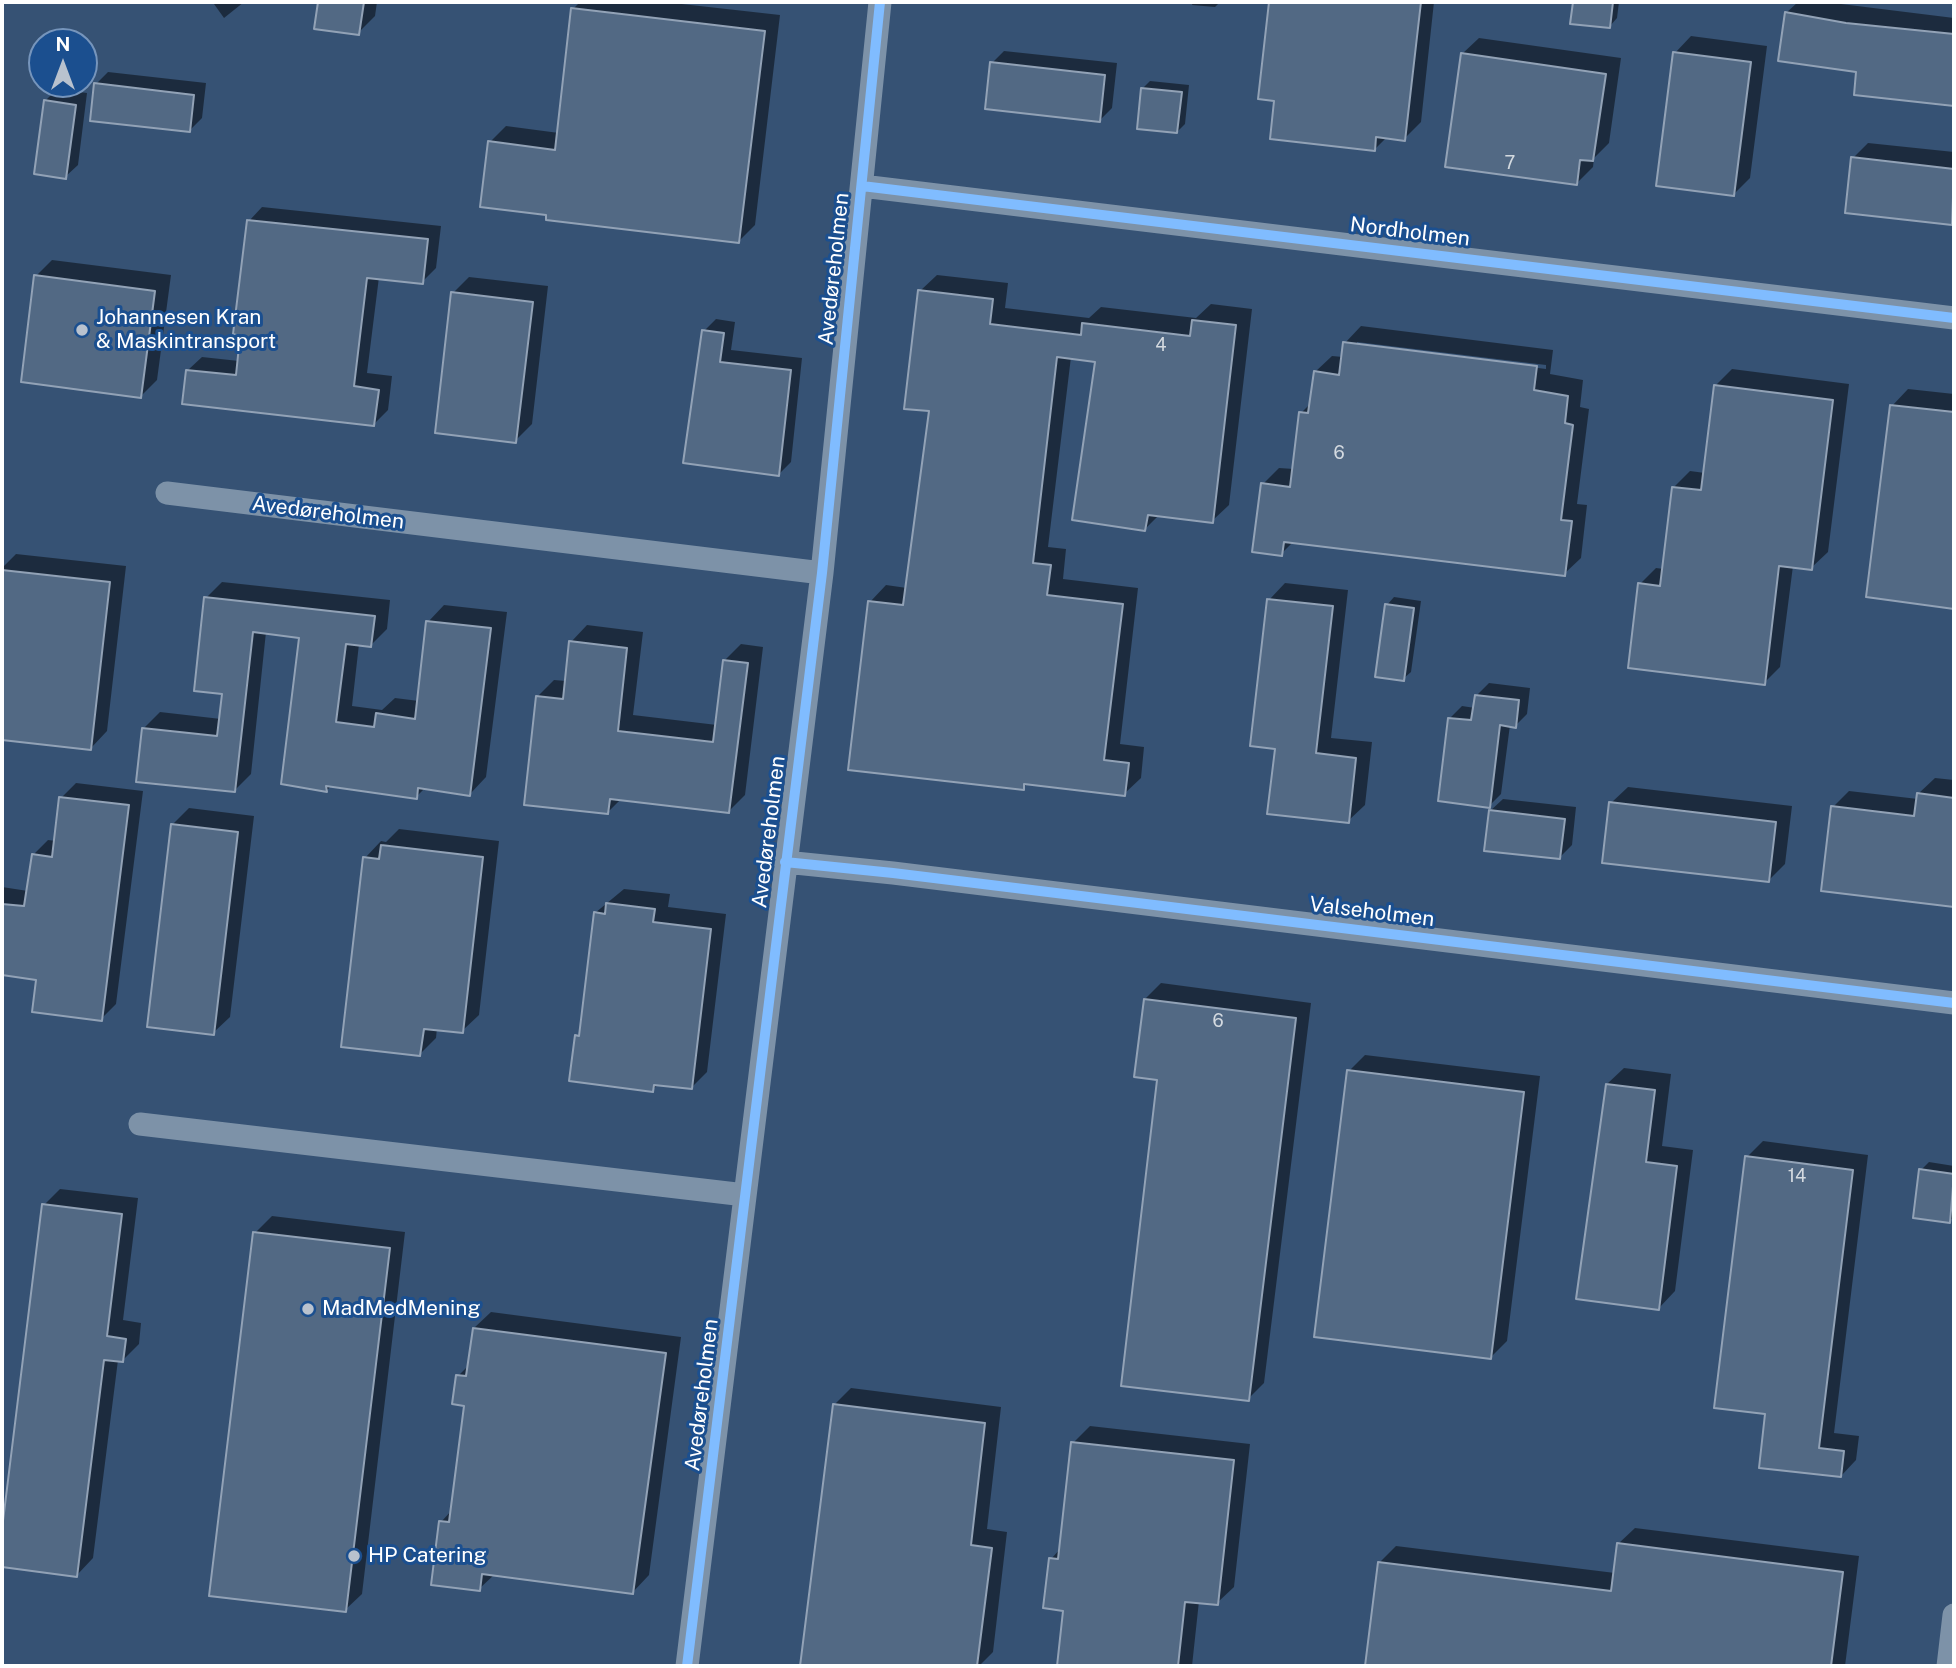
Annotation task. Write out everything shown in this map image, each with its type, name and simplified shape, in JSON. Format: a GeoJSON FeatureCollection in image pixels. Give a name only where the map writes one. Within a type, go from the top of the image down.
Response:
{"type":"FeatureCollection","features":[{"type":"Feature","properties":{"kind":"street","name":"Avedøreholmen"},"geometry":{"type":"LineString","coordinates":[[687,1666],[822,573],[880,2]]}},
{"type":"Feature","properties":{"kind":"street","name":"Nordholmen"},"geometry":{"type":"LineString","coordinates":[[862,186],[1954,318]]}},
{"type":"Feature","properties":{"kind":"street","name":"Avedøreholmen"},"geometry":{"type":"LineString","coordinates":[[167,493],[822,573]]}},
{"type":"Feature","properties":{"kind":"street","name":"Valseholmen"},"geometry":{"type":"LineString","coordinates":[[785,862],[1954,1003]]}},
{"type":"Feature","properties":{"kind":"street"},"geometry":{"type":"LineString","coordinates":[[140,1124],[745,1195]]}},
{"type":"Feature","properties":{"kind":"street"},"geometry":{"type":"LineString","coordinates":[[1948,1666],[1954,1615]]}},
{"type":"Feature","properties":{"kind":"building"},"geometry":{"type":"Polygon","coordinates":[[[318,2],[364,2],[359,35],[314,29],[318,2]]]}},
{"type":"Feature","properties":{"kind":"building"},"geometry":{"type":"Polygon","coordinates":[[[1269,2],[1421,2],[1405,141],[1376,137],[1375,151],[1270,139],[1274,101],[1258,99],[1269,2]]]}},
{"type":"Feature","properties":{"kind":"building"},"geometry":{"type":"Polygon","coordinates":[[[1573,2],[1613,2],[1610,28],[1570,24],[1573,2]]]}},
{"type":"Feature","properties":{"kind":"building"},"geometry":{"type":"Polygon","coordinates":[[[571,8],[765,31],[739,243],[546,220],[546,215],[480,207],[488,141],[555,150],[571,8]]]}},
{"type":"Feature","properties":{"kind":"building"},"geometry":{"type":"Polygon","coordinates":[[[1785,12],[1846,23],[1954,34],[1954,106],[1854,95],[1856,72],[1778,61],[1785,12]]]}},
{"type":"Feature","properties":{"kind":"building"},"geometry":{"type":"Polygon","coordinates":[[[1673,52],[1751,62],[1734,196],[1656,186],[1673,52]]]}},
{"type":"Feature","properties":{"kind":"building"},"geometry":{"type":"Polygon","coordinates":[[[1461,53],[1606,74],[1593,161],[1580,160],[1577,185],[1445,167],[1461,53]]]}},
{"type":"Feature","properties":{"kind":"building"},"geometry":{"type":"Polygon","coordinates":[[[990,62],[1105,75],[1100,122],[985,109],[990,62]]]}},
{"type":"Feature","properties":{"kind":"building"},"geometry":{"type":"Polygon","coordinates":[[[98,83],[194,95],[190,132],[90,121],[92,98],[98,98],[98,83]]]}},
{"type":"Feature","properties":{"kind":"building"},"geometry":{"type":"Polygon","coordinates":[[[1141,88],[1182,92],[1177,133],[1137,129],[1141,88]]]}},
{"type":"Feature","properties":{"kind":"building"},"geometry":{"type":"Polygon","coordinates":[[[44,100],[76,105],[66,179],[34,174],[44,100]]]}},
{"type":"Feature","properties":{"kind":"building"},"geometry":{"type":"Polygon","coordinates":[[[1851,157],[1954,169],[1952,225],[1845,213],[1851,157]]]}},
{"type":"Feature","properties":{"kind":"building"},"geometry":{"type":"Polygon","coordinates":[[[247,220],[428,239],[423,284],[367,278],[354,386],[379,390],[374,426],[182,404],[186,370],[236,375],[240,336],[233,334],[247,220]]]}},
{"type":"Feature","properties":{"kind":"building"},"geometry":{"type":"Polygon","coordinates":[[[34,275],[155,291],[141,398],[21,382],[34,275]]]}},
{"type":"Feature","properties":{"kind":"building"},"geometry":{"type":"Polygon","coordinates":[[[918,290],[993,299],[990,324],[1081,335],[1082,323],[1190,336],[1192,320],[1236,325],[1213,523],[1148,515],[1145,531],[1072,520],[1095,362],[1057,357],[1033,563],[1051,565],[1047,595],[1123,604],[1104,760],[1129,763],[1125,796],[1024,784],[1024,790],[848,770],[868,601],[903,605],[929,411],[904,409],[918,290]]]}},
{"type":"Feature","properties":{"kind":"building"},"geometry":{"type":"Polygon","coordinates":[[[451,292],[533,302],[516,443],[435,433],[451,292]]]}},
{"type":"Feature","properties":{"kind":"building"},"geometry":{"type":"Polygon","coordinates":[[[702,330],[724,333],[720,362],[791,370],[779,476],[683,463],[702,330]]]}},
{"type":"Feature","properties":{"kind":"building"},"geometry":{"type":"Polygon","coordinates":[[[1343,342],[1537,366],[1534,390],[1568,396],[1565,423],[1573,425],[1561,520],[1572,521],[1565,576],[1284,542],[1282,556],[1252,552],[1261,483],[1290,487],[1299,412],[1308,413],[1314,371],[1339,375],[1343,342]]]}},
{"type":"Feature","properties":{"kind":"building"},"geometry":{"type":"Polygon","coordinates":[[[1714,385],[1833,400],[1812,570],[1779,566],[1765,685],[1628,668],[1638,583],[1660,586],[1672,487],[1701,490],[1714,385]]]}},
{"type":"Feature","properties":{"kind":"building"},"geometry":{"type":"Polygon","coordinates":[[[1890,405],[1954,412],[1954,609],[1866,597],[1890,405]]]}},
{"type":"Feature","properties":{"kind":"building"},"geometry":{"type":"Polygon","coordinates":[[[2,570],[110,582],[91,750],[2,740],[2,570]]]}},
{"type":"Feature","properties":{"kind":"building"},"geometry":{"type":"Polygon","coordinates":[[[204,597],[375,616],[371,647],[346,644],[336,722],[374,727],[376,713],[415,719],[426,621],[491,628],[470,796],[418,788],[417,799],[326,786],[327,792],[281,784],[299,638],[253,632],[235,792],[136,782],[142,728],[217,736],[222,694],[194,691],[204,597]]]}},
{"type":"Feature","properties":{"kind":"building"},"geometry":{"type":"Polygon","coordinates":[[[1267,599],[1333,606],[1316,753],[1356,758],[1349,823],[1267,814],[1275,749],[1250,746],[1267,599]]]}},
{"type":"Feature","properties":{"kind":"building"},"geometry":{"type":"Polygon","coordinates":[[[1385,604],[1414,608],[1404,681],[1375,677],[1385,604]]]}},
{"type":"Feature","properties":{"kind":"building"},"geometry":{"type":"Polygon","coordinates":[[[569,641],[627,648],[618,731],[713,742],[723,660],[748,663],[729,813],[610,799],[608,814],[524,805],[536,696],[563,699],[569,641]]]}},
{"type":"Feature","properties":{"kind":"building"},"geometry":{"type":"Polygon","coordinates":[[[1475,695],[1519,700],[1516,728],[1500,725],[1490,808],[1438,801],[1448,718],[1471,720],[1475,695]]]}},
{"type":"Feature","properties":{"kind":"building"},"geometry":{"type":"Polygon","coordinates":[[[1917,793],[1954,798],[1954,907],[1821,891],[1831,806],[1914,816],[1917,793]]]}},
{"type":"Feature","properties":{"kind":"building"},"geometry":{"type":"Polygon","coordinates":[[[59,797],[129,805],[102,1021],[32,1012],[36,980],[2,975],[2,904],[24,906],[32,854],[52,857],[59,797]]]}},
{"type":"Feature","properties":{"kind":"building"},"geometry":{"type":"Polygon","coordinates":[[[1609,802],[1776,822],[1769,882],[1602,863],[1609,802]]]}},
{"type":"Feature","properties":{"kind":"building"},"geometry":{"type":"Polygon","coordinates":[[[1489,810],[1565,819],[1560,859],[1484,851],[1489,810]]]}},
{"type":"Feature","properties":{"kind":"building"},"geometry":{"type":"Polygon","coordinates":[[[171,824],[238,832],[214,1035],[147,1027],[171,824]]]}},
{"type":"Feature","properties":{"kind":"building"},"geometry":{"type":"Polygon","coordinates":[[[381,845],[483,857],[463,1033],[424,1029],[420,1056],[341,1047],[363,857],[379,859],[381,845]]]}},
{"type":"Feature","properties":{"kind":"building"},"geometry":{"type":"Polygon","coordinates":[[[606,903],[655,909],[653,922],[711,929],[692,1089],[654,1085],[653,1092],[569,1081],[575,1035],[579,1036],[594,912],[605,914],[606,903]]]}},
{"type":"Feature","properties":{"kind":"building"},"geometry":{"type":"Polygon","coordinates":[[[1144,999],[1296,1018],[1249,1401],[1121,1386],[1157,1080],[1134,1077],[1144,999]]]}},
{"type":"Feature","properties":{"kind":"building"},"geometry":{"type":"Polygon","coordinates":[[[1347,1070],[1524,1092],[1491,1359],[1314,1337],[1347,1070]]]}},
{"type":"Feature","properties":{"kind":"building"},"geometry":{"type":"Polygon","coordinates":[[[1606,1084],[1655,1090],[1646,1162],[1677,1166],[1659,1310],[1576,1299],[1606,1084]]]}},
{"type":"Feature","properties":{"kind":"building"},"geometry":{"type":"Polygon","coordinates":[[[1745,1156],[1853,1170],[1819,1448],[1844,1451],[1841,1477],[1759,1468],[1765,1414],[1714,1408],[1745,1156]]]}},
{"type":"Feature","properties":{"kind":"building"},"geometry":{"type":"Polygon","coordinates":[[[1919,1169],[1954,1174],[1950,1223],[1913,1218],[1919,1169]]]}},
{"type":"Feature","properties":{"kind":"building"},"geometry":{"type":"Polygon","coordinates":[[[42,1204],[122,1214],[107,1336],[126,1339],[123,1362],[104,1360],[77,1577],[2,1567],[2,1529],[42,1204]]]}},
{"type":"Feature","properties":{"kind":"building"},"geometry":{"type":"Polygon","coordinates":[[[253,1232],[390,1248],[346,1612],[209,1596],[253,1232]]]}},
{"type":"Feature","properties":{"kind":"building"},"geometry":{"type":"Polygon","coordinates":[[[473,1328],[666,1353],[633,1594],[482,1574],[480,1591],[431,1585],[439,1521],[449,1522],[464,1406],[452,1404],[456,1375],[466,1376],[473,1328]]]}},
{"type":"Feature","properties":{"kind":"building"},"geometry":{"type":"Polygon","coordinates":[[[833,1404],[985,1423],[971,1545],[992,1548],[977,1666],[800,1666],[833,1404]]]}},
{"type":"Feature","properties":{"kind":"building"},"geometry":{"type":"Polygon","coordinates":[[[1071,1442],[1234,1460],[1218,1605],[1185,1602],[1178,1666],[1057,1666],[1063,1611],[1043,1608],[1049,1558],[1058,1559],[1071,1442]]]}},
{"type":"Feature","properties":{"kind":"building"},"geometry":{"type":"Polygon","coordinates":[[[1617,1543],[1843,1572],[1831,1666],[1365,1666],[1378,1562],[1611,1591],[1617,1543]]]}},
{"type":"Feature","properties":{"kind":"cycle path"},"geometry":{"type":"LineString","coordinates":[[687,1666],[822,573],[880,2]]}},
{"type":"Feature","properties":{"kind":"cycle path"},"geometry":{"type":"LineString","coordinates":[[862,186],[1954,318]]}},
{"type":"Feature","properties":{"kind":"cycle path"},"geometry":{"type":"LineString","coordinates":[[785,862],[1954,1003]]}},
{"type":"Feature","properties":{"kind":"place","name":"Johannesen Kran & Maskintransport"},"geometry":{"type":"Point","coordinates":[82,330]}},
{"type":"Feature","properties":{"kind":"place","name":"MadMedMening"},"geometry":{"type":"Point","coordinates":[308,1309]}},
{"type":"Feature","properties":{"kind":"place","name":"HP Catering"},"geometry":{"type":"Point","coordinates":[354,1556]}}]}
